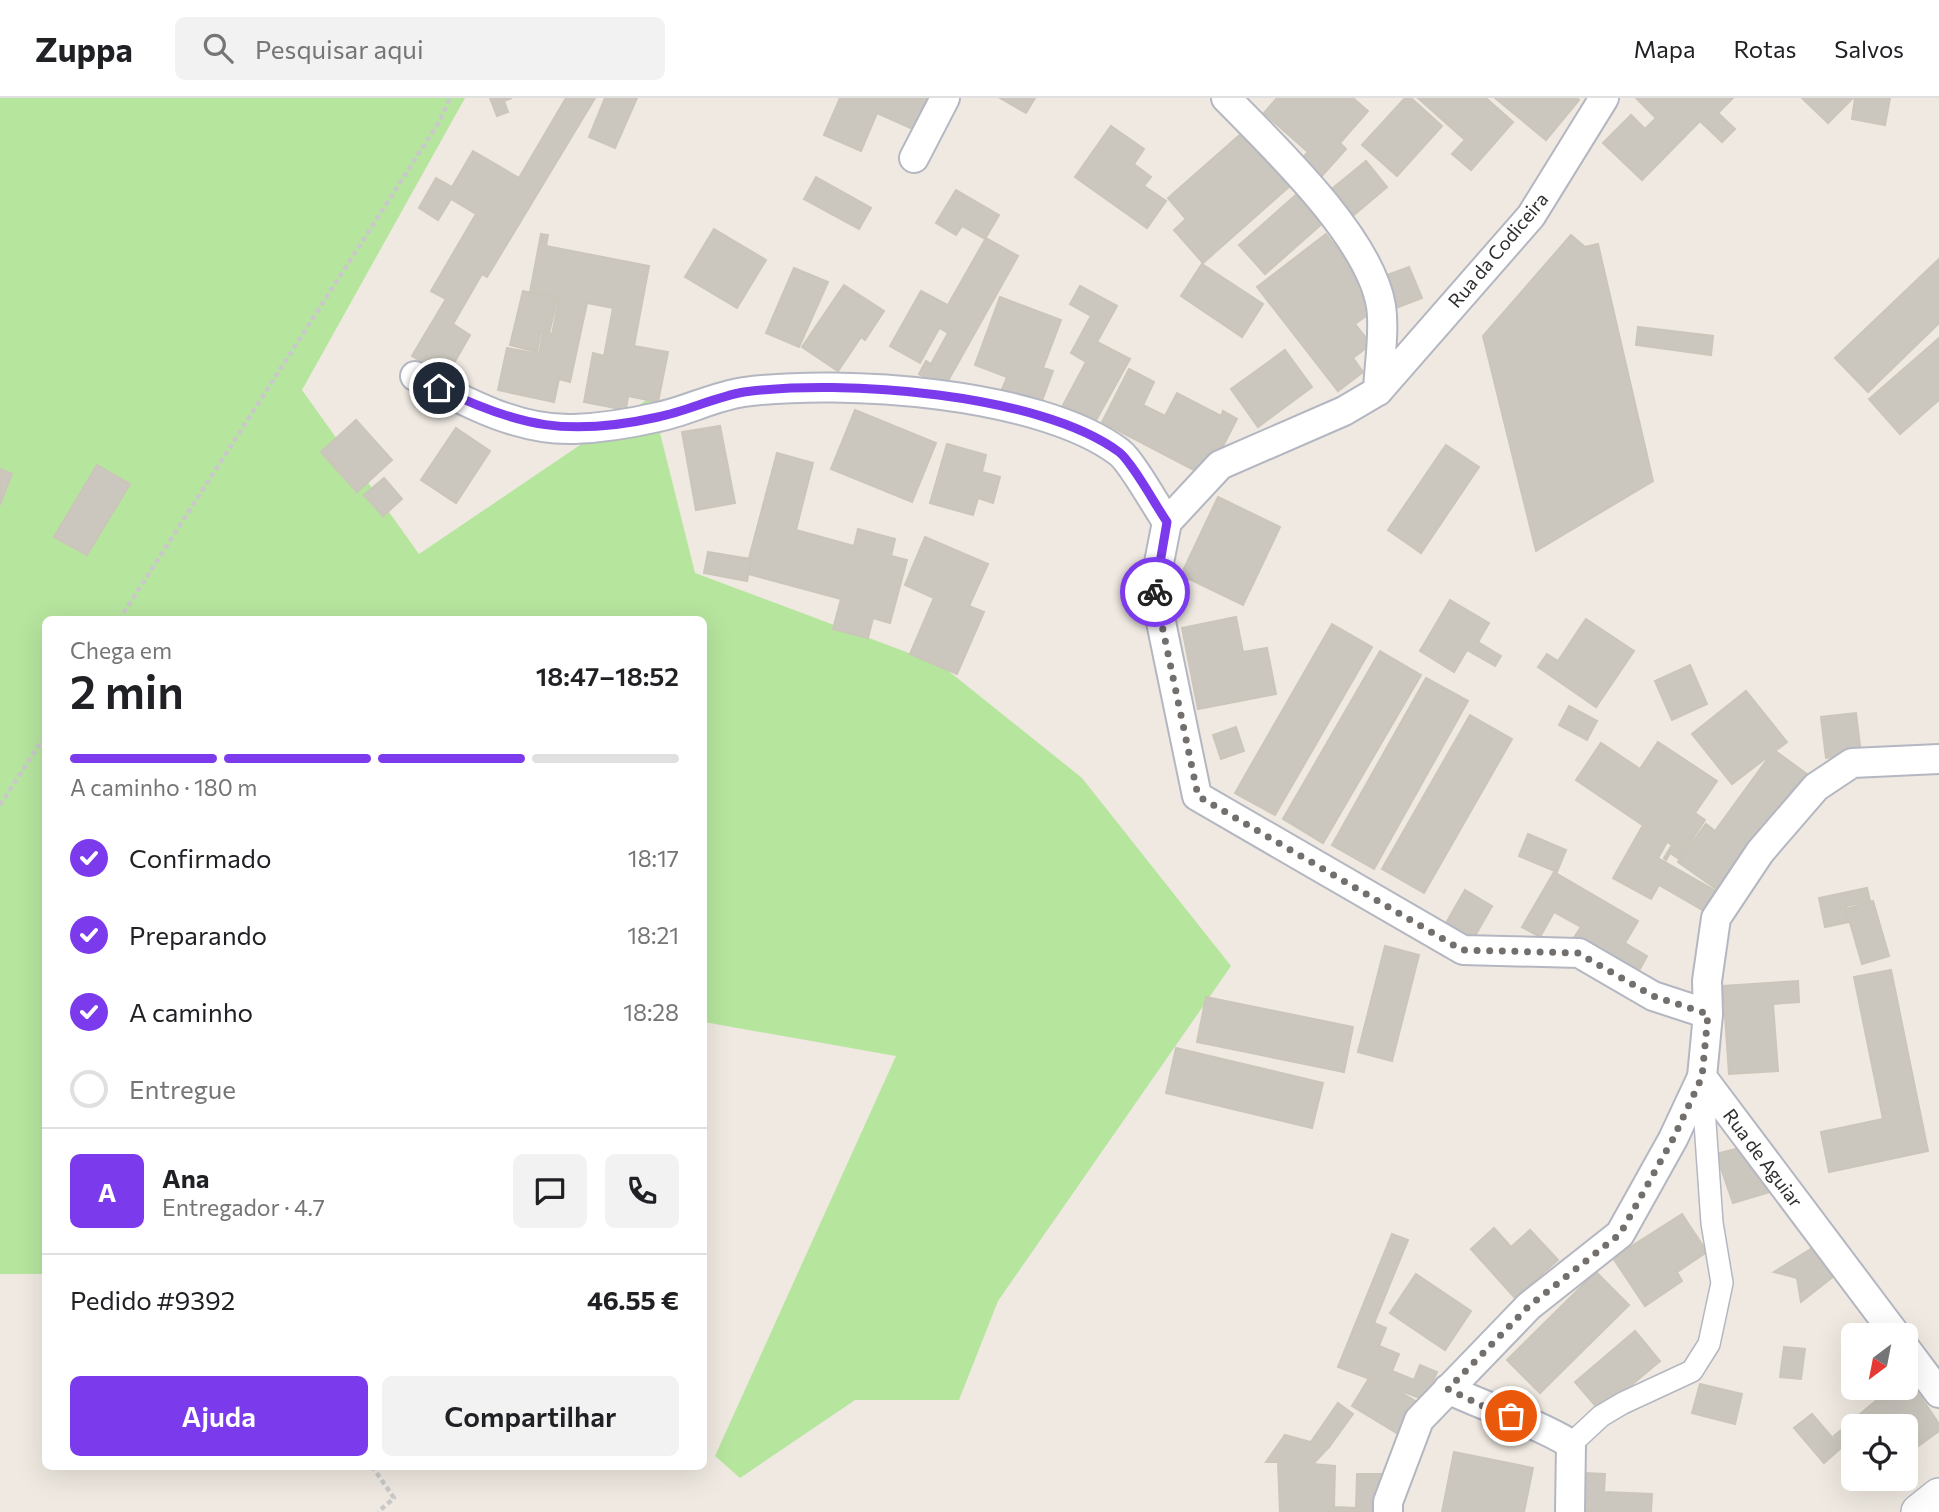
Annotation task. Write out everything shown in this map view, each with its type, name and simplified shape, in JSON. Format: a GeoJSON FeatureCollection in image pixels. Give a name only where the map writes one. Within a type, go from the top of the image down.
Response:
{"type":"FeatureCollection","features":[{"type":"Feature","properties":{"kind":"street"},"geometry":{"type":"LineString","coordinates":[[914,159],[945,98]]}},
{"type":"Feature","properties":{"kind":"street"},"geometry":{"type":"LineString","coordinates":[[1226,98],[1302,177],[1344,232],[1368,270],[1381,306],[1378,391]]}},
{"type":"Feature","properties":{"kind":"street","name":"Rua da Codiceira"},"geometry":{"type":"LineString","coordinates":[[1167,522],[1220,465],[1344,411],[1378,391],[1531,216],[1604,98]]}},
{"type":"Feature","properties":{"kind":"street"},"geometry":{"type":"LineString","coordinates":[[415,376],[486,411],[540,426],[574,429],[658,417],[743,393],[841,386],[904,391],[990,404],[1091,435],[1122,454],[1167,522],[1154,588],[1198,796],[1462,950],[1578,953],[1653,996],[1708,1014]]}},
{"type":"Feature","properties":{"kind":"street"},"geometry":{"type":"LineString","coordinates":[[1570,1512],[1571,1444],[1601,1416],[1692,1371],[1709,1344],[1722,1283],[1712,1223],[1702,1077],[1708,1014],[1707,981],[1716,918],[1760,852],[1816,787],[1852,764],[1939,759]]}},
{"type":"Feature","properties":{"kind":"street"},"geometry":{"type":"LineString","coordinates":[[1388,1512],[1388,1502],[1419,1420],[1529,1306],[1620,1234],[1673,1139],[1702,1077]]}},
{"type":"Feature","properties":{"kind":"street","name":"Rua de Aguiar"},"geometry":{"type":"LineString","coordinates":[[1702,1077],[1887,1323]]}},
{"type":"Feature","properties":{"kind":"street"},"geometry":{"type":"LineString","coordinates":[[1918,1365],[1939,1393]]}},
{"type":"Feature","properties":{"kind":"street"},"geometry":{"type":"LineString","coordinates":[[1448,1389],[1487,1408],[1536,1423],[1571,1444]]}},
{"type":"Feature","properties":{"kind":"street"},"geometry":{"type":"LineString","coordinates":[[1919,1512],[1939,1496]]}},
{"type":"Feature","properties":{"kind":"path"},"geometry":{"type":"LineString","coordinates":[[122,616],[439,122],[450,98]]}},
{"type":"Feature","properties":{"kind":"path"},"geometry":{"type":"LineString","coordinates":[[0,805],[42,740]]}},
{"type":"Feature","properties":{"kind":"path"},"geometry":{"type":"LineString","coordinates":[[375,1470],[394,1498],[378,1512]]}},
{"type":"Feature","properties":{"kind":"green space"},"geometry":{"type":"Polygon","coordinates":[[[0,98],[465,98],[302,390],[419,554],[651,397],[695,573],[941,665],[1082,778],[1231,966],[998,1301],[959,1400],[855,1400],[740,1478],[715,1456],[896,1056],[707,1023],[707,616],[42,616],[42,1274],[0,1274],[0,98]]]}},
{"type":"Feature","properties":{"kind":"building"},"geometry":{"type":"Polygon","coordinates":[[[490,98],[512,98],[504,101],[508,112],[497,116],[490,98]]]}},
{"type":"Feature","properties":{"kind":"building"},"geometry":{"type":"Polygon","coordinates":[[[566,98],[595,98],[487,277],[482,274],[453,324],[470,335],[446,377],[412,356],[446,299],[431,291],[476,214],[451,199],[438,220],[419,208],[436,178],[452,187],[473,151],[519,178],[566,98]]]}},
{"type":"Feature","properties":{"kind":"building"},"geometry":{"type":"Polygon","coordinates":[[[605,98],[637,98],[615,148],[589,137],[605,98]]]}},
{"type":"Feature","properties":{"kind":"building"},"geometry":{"type":"Polygon","coordinates":[[[840,98],[931,98],[917,131],[877,113],[861,151],[824,135],[840,98]]]}},
{"type":"Feature","properties":{"kind":"building"},"geometry":{"type":"Polygon","coordinates":[[[1000,98],[1035,98],[1026,113],[1000,98]]]}},
{"type":"Feature","properties":{"kind":"building"},"geometry":{"type":"Polygon","coordinates":[[[1277,98],[1353,98],[1368,111],[1340,143],[1346,149],[1319,179],[1299,162],[1308,152],[1264,113],[1277,98]]]}},
{"type":"Feature","properties":{"kind":"building"},"geometry":{"type":"Polygon","coordinates":[[[1405,98],[1411,98],[1442,126],[1397,176],[1362,145],[1405,98]]]}},
{"type":"Feature","properties":{"kind":"building"},"geometry":{"type":"Polygon","coordinates":[[[1418,98],[1486,98],[1513,122],[1471,170],[1452,154],[1465,140],[1418,98]]]}},
{"type":"Feature","properties":{"kind":"building"},"geometry":{"type":"Polygon","coordinates":[[[1495,98],[1577,98],[1579,100],[1546,140],[1495,98]]]}},
{"type":"Feature","properties":{"kind":"building"},"geometry":{"type":"Polygon","coordinates":[[[1636,98],[1733,98],[1718,113],[1735,129],[1722,142],[1700,121],[1642,180],[1603,143],[1631,115],[1645,129],[1656,118],[1636,98]]]}},
{"type":"Feature","properties":{"kind":"building"},"geometry":{"type":"Polygon","coordinates":[[[1802,98],[1853,98],[1828,123],[1802,98]]]}},
{"type":"Feature","properties":{"kind":"building"},"geometry":{"type":"Polygon","coordinates":[[[1855,98],[1890,98],[1885,125],[1852,119],[1855,98]]]}},
{"type":"Feature","properties":{"kind":"building"},"geometry":{"type":"Polygon","coordinates":[[[1111,126],[1144,149],[1134,164],[1151,177],[1144,186],[1166,201],[1147,228],[1075,177],[1111,126]]]}},
{"type":"Feature","properties":{"kind":"building"},"geometry":{"type":"Polygon","coordinates":[[[1242,133],[1290,186],[1203,263],[1174,230],[1186,219],[1168,198],[1242,133]]]}},
{"type":"Feature","properties":{"kind":"building"},"geometry":{"type":"Polygon","coordinates":[[[1366,161],[1387,187],[1349,219],[1327,193],[1366,161]]]}},
{"type":"Feature","properties":{"kind":"building"},"geometry":{"type":"Polygon","coordinates":[[[816,177],[871,208],[859,229],[804,199],[816,177]]]}},
{"type":"Feature","properties":{"kind":"building"},"geometry":{"type":"Polygon","coordinates":[[[956,190],[999,215],[985,239],[962,226],[956,235],[936,223],[956,190]]]}},
{"type":"Feature","properties":{"kind":"building"},"geometry":{"type":"Polygon","coordinates":[[[1297,194],[1323,223],[1265,274],[1239,245],[1297,194]]]}},
{"type":"Feature","properties":{"kind":"building"},"geometry":{"type":"Polygon","coordinates":[[[714,229],[766,260],[737,308],[685,277],[714,229]]]}},
{"type":"Feature","properties":{"kind":"building"},"geometry":{"type":"Polygon","coordinates":[[[541,234],[548,235],[546,246],[649,266],[634,346],[668,352],[658,402],[628,396],[626,410],[584,402],[593,353],[604,356],[613,308],[530,292],[541,234]]]}},
{"type":"Feature","properties":{"kind":"building"},"geometry":{"type":"Polygon","coordinates":[[[1326,234],[1381,305],[1355,324],[1371,344],[1353,358],[1363,372],[1338,391],[1257,287],[1326,234]]]}},
{"type":"Feature","properties":{"kind":"building"},"geometry":{"type":"Polygon","coordinates":[[[1571,235],[1585,247],[1598,244],[1653,481],[1536,551],[1483,336],[1571,235]]]}},
{"type":"Feature","properties":{"kind":"building"},"geometry":{"type":"Polygon","coordinates":[[[986,238],[1018,256],[944,388],[919,374],[926,361],[931,364],[948,333],[936,326],[986,238]]]}},
{"type":"Feature","properties":{"kind":"building"},"geometry":{"type":"Polygon","coordinates":[[[1939,259],[1939,323],[1868,392],[1835,358],[1939,259]]]}},
{"type":"Feature","properties":{"kind":"building"},"geometry":{"type":"Polygon","coordinates":[[[1202,264],[1263,304],[1242,337],[1181,296],[1202,264]]]}},
{"type":"Feature","properties":{"kind":"building"},"geometry":{"type":"Polygon","coordinates":[[[1409,267],[1422,298],[1391,310],[1379,278],[1409,267]]]}},
{"type":"Feature","properties":{"kind":"building"},"geometry":{"type":"Polygon","coordinates":[[[794,268],[828,282],[799,347],[766,333],[794,268]]]}},
{"type":"Feature","properties":{"kind":"building"},"geometry":{"type":"Polygon","coordinates":[[[844,285],[884,311],[865,340],[861,337],[838,371],[802,347],[844,285]]]}},
{"type":"Feature","properties":{"kind":"building"},"geometry":{"type":"Polygon","coordinates":[[[1080,286],[1117,306],[1097,342],[1130,359],[1094,424],[1062,407],[1086,362],[1071,353],[1091,316],[1070,304],[1080,286]]]}},
{"type":"Feature","properties":{"kind":"building"},"geometry":{"type":"Polygon","coordinates":[[[523,291],[557,299],[549,334],[541,332],[537,352],[510,345],[523,291]]]}},
{"type":"Feature","properties":{"kind":"building"},"geometry":{"type":"Polygon","coordinates":[[[921,291],[951,307],[920,363],[890,346],[921,291]]]}},
{"type":"Feature","properties":{"kind":"building"},"geometry":{"type":"Polygon","coordinates":[[[559,297],[587,303],[570,382],[559,379],[554,402],[498,390],[507,348],[539,354],[544,328],[552,335],[559,297]]]}},
{"type":"Feature","properties":{"kind":"building"},"geometry":{"type":"Polygon","coordinates":[[[1000,297],[1061,320],[1043,368],[1053,371],[1040,406],[1001,392],[1007,377],[975,365],[1000,297]]]}},
{"type":"Feature","properties":{"kind":"building"},"geometry":{"type":"Polygon","coordinates":[[[1638,327],[1713,336],[1711,355],[1636,345],[1638,327]]]}},
{"type":"Feature","properties":{"kind":"building"},"geometry":{"type":"Polygon","coordinates":[[[1939,338],[1939,400],[1900,434],[1869,399],[1939,338]]]}},
{"type":"Feature","properties":{"kind":"building"},"geometry":{"type":"Polygon","coordinates":[[[1285,350],[1312,387],[1258,427],[1231,389],[1285,350]]]}},
{"type":"Feature","properties":{"kind":"building"},"geometry":{"type":"Polygon","coordinates":[[[1129,369],[1154,382],[1143,405],[1165,416],[1177,393],[1221,416],[1223,411],[1237,419],[1207,477],[1102,422],[1129,369]]]}},
{"type":"Feature","properties":{"kind":"building"},"geometry":{"type":"Polygon","coordinates":[[[855,410],[936,443],[912,502],[831,469],[855,410]]]}},
{"type":"Feature","properties":{"kind":"building"},"geometry":{"type":"Polygon","coordinates":[[[356,420],[392,460],[357,492],[321,452],[356,420]]]}},
{"type":"Feature","properties":{"kind":"building"},"geometry":{"type":"Polygon","coordinates":[[[720,426],[735,503],[696,510],[682,432],[720,426]]]}},
{"type":"Feature","properties":{"kind":"building"},"geometry":{"type":"Polygon","coordinates":[[[456,428],[490,451],[456,503],[421,480],[456,428]]]}},
{"type":"Feature","properties":{"kind":"building"},"geometry":{"type":"Polygon","coordinates":[[[947,444],[986,455],[982,472],[1000,477],[993,503],[978,498],[973,515],[930,503],[947,444]]]}},
{"type":"Feature","properties":{"kind":"building"},"geometry":{"type":"Polygon","coordinates":[[[1446,445],[1479,467],[1421,553],[1388,530],[1446,445]]]}},
{"type":"Feature","properties":{"kind":"building"},"geometry":{"type":"Polygon","coordinates":[[[777,453],[813,463],[796,530],[854,546],[858,529],[895,539],[891,556],[907,560],[890,623],[873,618],[868,638],[833,629],[841,599],[745,573],[777,453]]]}},
{"type":"Feature","properties":{"kind":"building"},"geometry":{"type":"Polygon","coordinates":[[[97,465],[130,484],[87,555],[54,537],[97,465]]]}},
{"type":"Feature","properties":{"kind":"building"},"geometry":{"type":"Polygon","coordinates":[[[0,469],[12,474],[0,505],[0,469]]]}},
{"type":"Feature","properties":{"kind":"building"},"geometry":{"type":"Polygon","coordinates":[[[384,478],[402,499],[383,516],[364,495],[384,478]]]}},
{"type":"Feature","properties":{"kind":"building"},"geometry":{"type":"Polygon","coordinates":[[[1218,497],[1280,527],[1243,605],[1181,575],[1218,497]]]}},
{"type":"Feature","properties":{"kind":"building"},"geometry":{"type":"Polygon","coordinates":[[[925,537],[988,564],[969,606],[984,612],[957,674],[910,654],[934,598],[905,585],[925,537]]]}},
{"type":"Feature","properties":{"kind":"building"},"geometry":{"type":"Polygon","coordinates":[[[708,552],[751,559],[747,581],[704,573],[708,552]]]}},
{"type":"Feature","properties":{"kind":"building"},"geometry":{"type":"Polygon","coordinates":[[[1450,600],[1489,623],[1478,642],[1501,656],[1495,666],[1467,650],[1454,672],[1420,651],[1450,600]]]}},
{"type":"Feature","properties":{"kind":"building"},"geometry":{"type":"Polygon","coordinates":[[[1236,617],[1243,652],[1267,648],[1276,694],[1198,709],[1182,628],[1236,617]]]}},
{"type":"Feature","properties":{"kind":"building"},"geometry":{"type":"Polygon","coordinates":[[[1586,619],[1634,651],[1596,707],[1538,667],[1547,654],[1558,661],[1586,619]]]}},
{"type":"Feature","properties":{"kind":"building"},"geometry":{"type":"Polygon","coordinates":[[[1332,624],[1372,647],[1275,815],[1235,793],[1332,624]]]}},
{"type":"Feature","properties":{"kind":"building"},"geometry":{"type":"Polygon","coordinates":[[[1380,651],[1421,675],[1323,843],[1283,819],[1380,651]]]}},
{"type":"Feature","properties":{"kind":"building"},"geometry":{"type":"Polygon","coordinates":[[[1690,665],[1707,704],[1672,720],[1655,681],[1690,665]]]}},
{"type":"Feature","properties":{"kind":"building"},"geometry":{"type":"Polygon","coordinates":[[[1426,678],[1468,701],[1374,869],[1332,845],[1426,678]]]}},
{"type":"Feature","properties":{"kind":"building"},"geometry":{"type":"Polygon","coordinates":[[[1746,691],[1787,742],[1732,784],[1692,734],[1746,691]]]}},
{"type":"Feature","properties":{"kind":"building"},"geometry":{"type":"Polygon","coordinates":[[[1569,706],[1597,721],[1587,740],[1559,725],[1569,706]]]}},
{"type":"Feature","properties":{"kind":"building"},"geometry":{"type":"Polygon","coordinates":[[[1856,713],[1861,754],[1826,758],[1821,717],[1856,713]]]}},
{"type":"Feature","properties":{"kind":"building"},"geometry":{"type":"Polygon","coordinates":[[[1470,715],[1512,739],[1424,893],[1382,869],[1470,715]]]}},
{"type":"Feature","properties":{"kind":"building"},"geometry":{"type":"Polygon","coordinates":[[[1236,727],[1244,751],[1221,759],[1213,735],[1236,727]]]}},
{"type":"Feature","properties":{"kind":"building"},"geometry":{"type":"Polygon","coordinates":[[[1658,742],[1717,781],[1695,813],[1705,820],[1679,859],[1670,853],[1666,860],[1664,858],[1672,845],[1576,780],[1601,743],[1640,769],[1658,742]]]}},
{"type":"Feature","properties":{"kind":"building"},"geometry":{"type":"Polygon","coordinates":[[[1774,750],[1811,777],[1725,895],[1678,862],[1706,824],[1715,831],[1774,750]]]}},
{"type":"Feature","properties":{"kind":"building"},"geometry":{"type":"Polygon","coordinates":[[[1642,827],[1667,842],[1658,858],[1716,891],[1704,911],[1659,885],[1651,899],[1613,878],[1642,827]]]}},
{"type":"Feature","properties":{"kind":"building"},"geometry":{"type":"Polygon","coordinates":[[[1528,834],[1566,850],[1557,872],[1519,856],[1528,834]]]}},
{"type":"Feature","properties":{"kind":"building"},"geometry":{"type":"Polygon","coordinates":[[[1554,872],[1638,921],[1625,943],[1647,956],[1636,976],[1573,939],[1581,927],[1554,912],[1540,937],[1522,927],[1554,872]]]}},
{"type":"Feature","properties":{"kind":"building"},"geometry":{"type":"Polygon","coordinates":[[[1867,888],[1870,901],[1846,906],[1849,922],[1825,927],[1819,898],[1867,888]]]}},
{"type":"Feature","properties":{"kind":"building"},"geometry":{"type":"Polygon","coordinates":[[[1465,890],[1492,906],[1472,941],[1445,925],[1465,890]]]}},
{"type":"Feature","properties":{"kind":"building"},"geometry":{"type":"Polygon","coordinates":[[[1873,901],[1889,956],[1862,964],[1846,909],[1873,901]]]}},
{"type":"Feature","properties":{"kind":"building"},"geometry":{"type":"Polygon","coordinates":[[[1385,946],[1419,955],[1392,1061],[1358,1052],[1385,946]]]}},
{"type":"Feature","properties":{"kind":"building"},"geometry":{"type":"Polygon","coordinates":[[[1891,970],[1928,1151],[1829,1172],[1821,1132],[1883,1119],[1854,977],[1891,970]]]}},
{"type":"Feature","properties":{"kind":"building"},"geometry":{"type":"Polygon","coordinates":[[[1798,981],[1799,1002],[1773,1004],[1778,1071],[1729,1074],[1723,986],[1798,981]]]}},
{"type":"Feature","properties":{"kind":"building"},"geometry":{"type":"Polygon","coordinates":[[[1206,997],[1353,1027],[1344,1072],[1197,1042],[1206,997]]]}},
{"type":"Feature","properties":{"kind":"building"},"geometry":{"type":"Polygon","coordinates":[[[1176,1048],[1323,1083],[1312,1128],[1166,1093],[1176,1048]]]}},
{"type":"Feature","properties":{"kind":"building"},"geometry":{"type":"Polygon","coordinates":[[[1748,1146],[1780,1189],[1733,1203],[1716,1154],[1748,1146]]]}},
{"type":"Feature","properties":{"kind":"building"},"geometry":{"type":"Polygon","coordinates":[[[1682,1214],[1707,1252],[1677,1272],[1682,1281],[1645,1306],[1613,1258],[1682,1214]]]}},
{"type":"Feature","properties":{"kind":"building"},"geometry":{"type":"Polygon","coordinates":[[[1494,1228],[1511,1247],[1530,1230],[1558,1260],[1515,1298],[1471,1249],[1494,1228]]]}},
{"type":"Feature","properties":{"kind":"building"},"geometry":{"type":"Polygon","coordinates":[[[1392,1234],[1408,1240],[1374,1323],[1386,1328],[1379,1346],[1399,1354],[1392,1371],[1414,1380],[1420,1365],[1437,1372],[1425,1400],[1338,1367],[1392,1234]]]}},
{"type":"Feature","properties":{"kind":"building"},"geometry":{"type":"Polygon","coordinates":[[[1817,1245],[1839,1272],[1801,1302],[1797,1278],[1774,1272],[1817,1245]]]}},
{"type":"Feature","properties":{"kind":"building"},"geometry":{"type":"Polygon","coordinates":[[[1596,1272],[1629,1305],[1540,1393],[1507,1360],[1596,1272]]]}},
{"type":"Feature","properties":{"kind":"building"},"geometry":{"type":"Polygon","coordinates":[[[1416,1274],[1471,1311],[1445,1350],[1390,1313],[1416,1274]]]}},
{"type":"Feature","properties":{"kind":"building"},"geometry":{"type":"Polygon","coordinates":[[[1635,1331],[1660,1361],[1600,1411],[1575,1382],[1635,1331]]]}},
{"type":"Feature","properties":{"kind":"building"},"geometry":{"type":"Polygon","coordinates":[[[1784,1347],[1805,1349],[1801,1379],[1780,1377],[1784,1347]]]}},
{"type":"Feature","properties":{"kind":"building"},"geometry":{"type":"Polygon","coordinates":[[[1371,1375],[1424,1406],[1405,1438],[1352,1406],[1371,1375]]]}},
{"type":"Feature","properties":{"kind":"building"},"geometry":{"type":"Polygon","coordinates":[[[1700,1384],[1742,1394],[1735,1424],[1692,1413],[1700,1384]]]}},
{"type":"Feature","properties":{"kind":"building"},"geometry":{"type":"Polygon","coordinates":[[[1918,1392],[1939,1424],[1939,1431],[1918,1446],[1918,1414],[1860,1414],[1877,1400],[1918,1400],[1918,1392]]]}},
{"type":"Feature","properties":{"kind":"building"},"geometry":{"type":"Polygon","coordinates":[[[1338,1403],[1353,1414],[1329,1447],[1311,1442],[1338,1403]]]}},
{"type":"Feature","properties":{"kind":"building"},"geometry":{"type":"Polygon","coordinates":[[[1812,1414],[1841,1448],[1824,1463],[1794,1428],[1812,1414]]]}},
{"type":"Feature","properties":{"kind":"building"},"geometry":{"type":"Polygon","coordinates":[[[1841,1430],[1841,1447],[1834,1436],[1841,1430]]]}},
{"type":"Feature","properties":{"kind":"building"},"geometry":{"type":"Polygon","coordinates":[[[1285,1435],[1329,1447],[1313,1464],[1335,1466],[1334,1507],[1356,1508],[1357,1474],[1385,1474],[1383,1512],[1280,1512],[1278,1462],[1266,1462],[1285,1435]]]}},
{"type":"Feature","properties":{"kind":"building"},"geometry":{"type":"Polygon","coordinates":[[[1454,1452],[1533,1468],[1524,1512],[1442,1512],[1454,1452]]]}},
{"type":"Feature","properties":{"kind":"building"},"geometry":{"type":"Polygon","coordinates":[[[1583,1473],[1605,1474],[1604,1492],[1652,1494],[1651,1512],[1581,1512],[1583,1473]]]}},
{"type":"Feature","properties":{"kind":"way so far"},"geometry":{"type":"LineString","coordinates":[[1155,592],[1198,796],[1442,941],[1462,950],[1578,953],[1653,996],[1708,1014],[1702,1077],[1673,1139],[1620,1234],[1529,1306],[1448,1389],[1487,1408],[1511,1416]]}},
{"type":"Feature","properties":{"kind":"route"},"geometry":{"type":"LineString","coordinates":[[439,388],[486,411],[540,426],[574,429],[658,417],[743,393],[841,386],[904,391],[990,404],[1053,421],[1091,435],[1122,454],[1167,522],[1155,592]]}}]}
